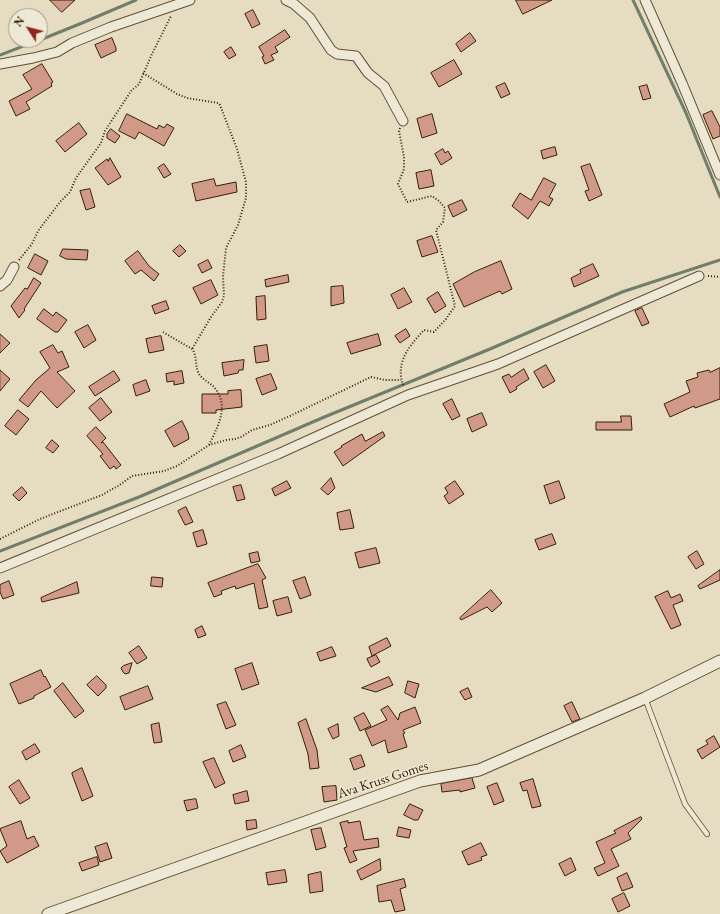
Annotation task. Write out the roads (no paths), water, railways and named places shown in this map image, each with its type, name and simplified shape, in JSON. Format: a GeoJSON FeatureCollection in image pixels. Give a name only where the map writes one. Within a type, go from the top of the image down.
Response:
{"type":"FeatureCollection","features":[{"type":"Feature","properties":{"kind":"street"},"geometry":{"type":"LineString","coordinates":[[0,64],[57,52],[72,43],[105,29],[190,0]]}},
{"type":"Feature","properties":{"kind":"street"},"geometry":{"type":"LineString","coordinates":[[286,0],[294,4],[310,18],[331,50],[337,54],[356,56],[368,73],[384,86],[403,121]]}},
{"type":"Feature","properties":{"kind":"street"},"geometry":{"type":"LineString","coordinates":[[645,0],[685,90],[720,175]]}},
{"type":"Feature","properties":{"kind":"street"},"geometry":{"type":"LineString","coordinates":[[0,286],[7,280],[14,267]]}},
{"type":"Feature","properties":{"kind":"street"},"geometry":{"type":"LineString","coordinates":[[0,568],[278,454],[408,395],[498,364],[699,276]]}},
{"type":"Feature","properties":{"kind":"street","name":"Ava Kruss Gomes"},"geometry":{"type":"LineString","coordinates":[[48,914],[420,781],[479,770],[645,698],[720,662]]}},
{"type":"Feature","properties":{"kind":"lane"},"geometry":{"type":"LineString","coordinates":[[645,698],[685,804],[707,834]]}},
{"type":"Feature","properties":{"kind":"waterway"},"geometry":{"type":"LineString","coordinates":[[48,37],[136,0]]}},
{"type":"Feature","properties":{"kind":"waterway"},"geometry":{"type":"LineString","coordinates":[[633,0],[686,113],[720,197]]}},
{"type":"Feature","properties":{"kind":"waterway"},"geometry":{"type":"LineString","coordinates":[[0,55],[18,48]]}},
{"type":"Feature","properties":{"kind":"waterway"},"geometry":{"type":"LineString","coordinates":[[0,551],[139,497],[322,418],[490,349],[622,292],[720,260]]}}]}
